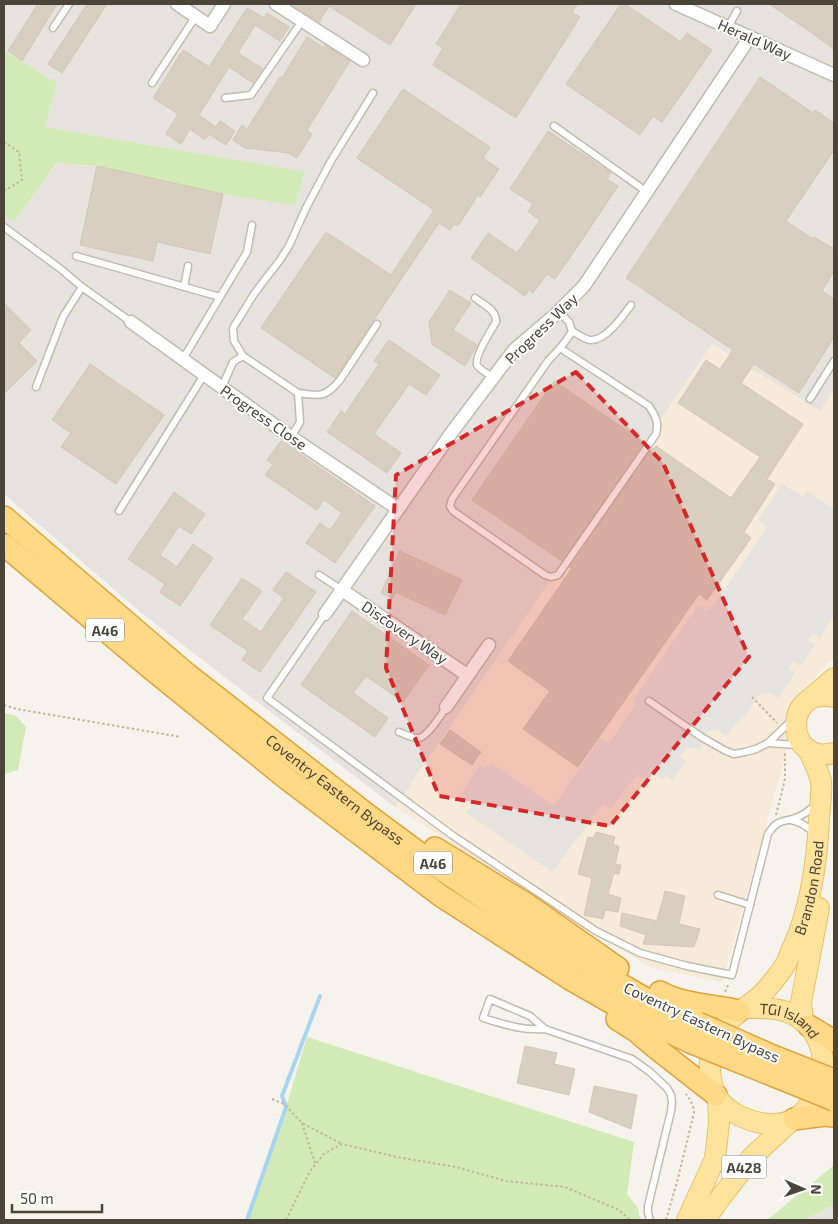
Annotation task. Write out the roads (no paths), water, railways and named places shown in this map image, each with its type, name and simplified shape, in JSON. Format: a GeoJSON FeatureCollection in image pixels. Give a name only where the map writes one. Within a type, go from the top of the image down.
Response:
{"type":"FeatureCollection","features":[{"type":"Feature","properties":{"kind":"highway","name":"Coventry Eastern Bypass"},"geometry":{"type":"LineString","coordinates":[[4,517],[187,674],[369,816],[438,867],[536,934],[646,999],[694,1032],[834,1100]]}},
{"type":"Feature","properties":{"kind":"highway","name":"Coventry Eastern Bypass"},"geometry":{"type":"LineString","coordinates":[[4,545],[45,581],[286,779],[441,896],[570,979],[633,1015],[774,1056],[834,1080]]}},
{"type":"Feature","properties":{"kind":"highway"},"geometry":{"type":"LineString","coordinates":[[187,674],[268,724],[364,800],[436,848],[528,905],[622,971],[668,997],[699,1004],[742,1010]]}},
{"type":"Feature","properties":{"kind":"highway"},"geometry":{"type":"LineString","coordinates":[[206,714],[282,787],[435,904],[569,991],[636,1031],[717,1097]]}},
{"type":"Feature","properties":{"kind":"highway"},"geometry":{"type":"LineString","coordinates":[[806,1024],[834,1041]]}},
{"type":"Feature","properties":{"kind":"highway"},"geometry":{"type":"LineString","coordinates":[[793,1120],[825,1115],[834,1116]]}},
{"type":"Feature","properties":{"kind":"main road"},"geometry":{"type":"LineString","coordinates":[[797,714],[801,707],[834,678]]}},
{"type":"Feature","properties":{"kind":"main road"},"geometry":{"type":"LineString","coordinates":[[810,699],[822,695],[834,697]]}},
{"type":"Feature","properties":{"kind":"main road","name":"Brandon Road"},"geometry":{"type":"LineString","coordinates":[[797,714],[797,735],[806,747],[821,780],[827,803],[819,908],[801,1002],[806,1024]]}},
{"type":"Feature","properties":{"kind":"main road"},"geometry":{"type":"LineString","coordinates":[[806,747],[818,754],[834,753]]}},
{"type":"Feature","properties":{"kind":"main road","name":"Brandon Road"},"geometry":{"type":"LineString","coordinates":[[742,1010],[763,993],[785,965],[801,929],[812,888],[818,841],[827,803]]}},
{"type":"Feature","properties":{"kind":"main road","name":"TGI Island"},"geometry":{"type":"LineString","coordinates":[[717,1097],[711,1080],[710,1061],[716,1039],[732,1017],[742,1010],[766,1008],[781,1010],[793,1015],[806,1024],[817,1038],[822,1051],[824,1065],[822,1082],[814,1099],[806,1110],[793,1120]]}},
{"type":"Feature","properties":{"kind":"main road"},"geometry":{"type":"LineString","coordinates":[[717,1097],[739,1116],[758,1123],[774,1124],[793,1120]]}},
{"type":"Feature","properties":{"kind":"main road","name":"A428"},"geometry":{"type":"LineString","coordinates":[[701,1216],[715,1159],[718,1123],[717,1097]]}},
{"type":"Feature","properties":{"kind":"main road","name":"A428"},"geometry":{"type":"LineString","coordinates":[[701,1216],[753,1156],[793,1120]]}},
{"type":"Feature","properties":{"kind":"street"},"geometry":{"type":"LineString","coordinates":[[177,4],[210,26],[224,4]]}},
{"type":"Feature","properties":{"kind":"street"},"geometry":{"type":"LineString","coordinates":[[276,4],[363,60]]}},
{"type":"Feature","properties":{"kind":"street","name":"Herald Way"},"geometry":{"type":"LineString","coordinates":[[676,4],[834,75]]}},
{"type":"Feature","properties":{"kind":"street","name":"Progress Way"},"geometry":{"type":"LineString","coordinates":[[325,614],[452,432],[514,350],[559,312],[584,286],[750,37]]}},
{"type":"Feature","properties":{"kind":"street","name":"Progress Close"},"geometry":{"type":"LineString","coordinates":[[131,322],[290,437],[398,509]]}},
{"type":"Feature","properties":{"kind":"street","name":"Discovery Way"},"geometry":{"type":"LineString","coordinates":[[342,590],[468,675]]}},
{"type":"Feature","properties":{"kind":"street"},"geometry":{"type":"LineString","coordinates":[[446,707],[489,645]]}},
{"type":"Feature","properties":{"kind":"lane"},"geometry":{"type":"LineString","coordinates":[[53,28],[69,4]]}},
{"type":"Feature","properties":{"kind":"lane"},"geometry":{"type":"LineString","coordinates":[[728,27],[737,11]]}},
{"type":"Feature","properties":{"kind":"lane"},"geometry":{"type":"LineString","coordinates":[[152,83],[196,16]]}},
{"type":"Feature","properties":{"kind":"lane"},"geometry":{"type":"LineString","coordinates":[[225,98],[251,95],[302,21]]}},
{"type":"Feature","properties":{"kind":"lane"},"geometry":{"type":"LineString","coordinates":[[373,93],[331,160],[289,246],[254,294],[233,328],[234,341],[242,356],[298,393],[319,396],[333,388],[340,380],[377,324]]}},
{"type":"Feature","properties":{"kind":"lane"},"geometry":{"type":"LineString","coordinates":[[554,126],[647,192]]}},
{"type":"Feature","properties":{"kind":"lane"},"geometry":{"type":"LineString","coordinates":[[183,359],[247,252],[252,225]]}},
{"type":"Feature","properties":{"kind":"lane"},"geometry":{"type":"LineString","coordinates":[[4,227],[131,322]]}},
{"type":"Feature","properties":{"kind":"lane"},"geometry":{"type":"LineString","coordinates":[[76,256],[220,297]]}},
{"type":"Feature","properties":{"kind":"lane"},"geometry":{"type":"LineString","coordinates":[[184,287],[188,266]]}},
{"type":"Feature","properties":{"kind":"lane"},"geometry":{"type":"LineString","coordinates":[[36,387],[63,317],[82,287]]}},
{"type":"Feature","properties":{"kind":"lane"},"geometry":{"type":"LineString","coordinates":[[475,298],[494,312],[496,318],[496,322],[479,351],[477,362],[479,368],[493,378]]}},
{"type":"Feature","properties":{"kind":"lane"},"geometry":{"type":"LineString","coordinates":[[559,312],[569,322],[572,331],[588,340],[597,340],[614,327],[631,305]]}},
{"type":"Feature","properties":{"kind":"lane"},"geometry":{"type":"LineString","coordinates":[[560,348],[649,406],[656,416],[658,426],[656,434],[558,575],[551,577],[545,575],[454,511],[450,506],[452,499],[548,360],[568,339],[572,331]]}},
{"type":"Feature","properties":{"kind":"lane"},"geometry":{"type":"LineString","coordinates":[[222,387],[233,362],[242,356]]}},
{"type":"Feature","properties":{"kind":"lane"},"geometry":{"type":"LineString","coordinates":[[810,399],[834,362]]}},
{"type":"Feature","properties":{"kind":"lane"},"geometry":{"type":"LineString","coordinates":[[119,510],[204,375]]}},
{"type":"Feature","properties":{"kind":"lane"},"geometry":{"type":"LineString","coordinates":[[290,437],[300,422],[298,393]]}},
{"type":"Feature","properties":{"kind":"lane"},"geometry":{"type":"LineString","coordinates":[[319,575],[342,590]]}},
{"type":"Feature","properties":{"kind":"lane"},"geometry":{"type":"LineString","coordinates":[[325,614],[267,698],[452,835],[596,931],[640,953],[687,966],[732,975],[768,834],[772,827],[781,821],[798,817],[827,803]]}},
{"type":"Feature","properties":{"kind":"lane"},"geometry":{"type":"LineString","coordinates":[[649,701],[704,738],[734,754],[756,749],[768,743],[782,732],[797,714]]}},
{"type":"Feature","properties":{"kind":"lane"},"geometry":{"type":"LineString","coordinates":[[399,732],[420,738],[424,736],[446,707]]}},
{"type":"Feature","properties":{"kind":"lane"},"geometry":{"type":"LineString","coordinates":[[768,743],[806,747]]}},
{"type":"Feature","properties":{"kind":"lane"},"geometry":{"type":"LineString","coordinates":[[790,819],[808,826],[818,841]]}},
{"type":"Feature","properties":{"kind":"lane"},"geometry":{"type":"LineString","coordinates":[[718,896],[750,905]]}},
{"type":"Feature","properties":{"kind":"lane"},"geometry":{"type":"LineString","coordinates":[[545,1029],[518,1028],[483,1018],[490,1000],[530,1016],[545,1029],[632,1059],[667,1088],[672,1102],[648,1206],[650,1220]]}},
{"type":"Feature","properties":{"kind":"waterway"},"geometry":{"type":"LineString","coordinates":[[247,1220],[286,1107],[282,1096],[320,996]]}}]}
